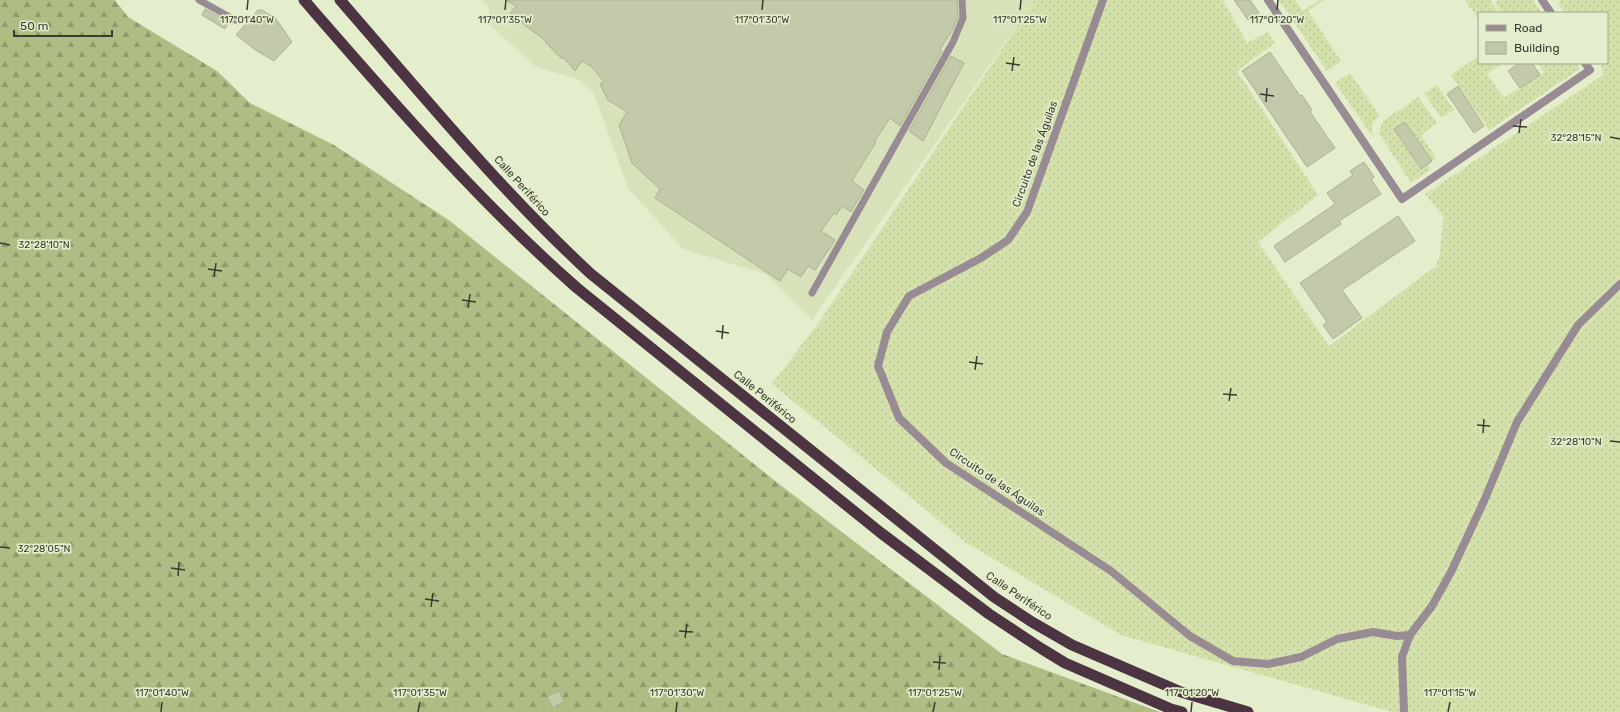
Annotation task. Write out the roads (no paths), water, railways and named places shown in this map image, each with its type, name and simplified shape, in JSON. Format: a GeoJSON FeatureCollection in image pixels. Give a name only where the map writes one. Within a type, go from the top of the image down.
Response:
{"type":"FeatureCollection","features":[{"type":"Feature","properties":{"kind":"highway"},"geometry":{"type":"LineString","coordinates":[[304,0],[434,148],[537,253],[577,288],[881,533],[989,614],[1065,663],[1164,706],[1182,712]]}},
{"type":"Feature","properties":{"kind":"highway","name":"Calle Periférico"},"geometry":{"type":"LineString","coordinates":[[340,0],[552,239],[591,274],[994,597],[1032,622],[1072,645],[1181,692],[1248,712]]}},
{"type":"Feature","properties":{"kind":"street","name":"Circuito de las Águilas"},"geometry":{"type":"LineString","coordinates":[[1103,0],[1026,212],[1008,240],[981,258],[909,296],[887,332],[878,366],[899,418],[946,463],[1111,571],[1190,636],[1233,661],[1268,664],[1300,657],[1337,639],[1373,632],[1397,636],[1410,634]]}},
{"type":"Feature","properties":{"kind":"street"},"geometry":{"type":"LineString","coordinates":[[1268,0],[1402,199],[1590,70],[1586,64]]}},
{"type":"Feature","properties":{"kind":"street"},"geometry":{"type":"LineString","coordinates":[[1542,0],[1550,12]]}},
{"type":"Feature","properties":{"kind":"street"},"geometry":{"type":"LineString","coordinates":[[1404,712],[1402,657],[1410,634],[1432,606],[1451,572],[1484,502],[1517,422],[1578,325],[1620,284]]}},
{"type":"Feature","properties":{"kind":"lane"},"geometry":{"type":"LineString","coordinates":[[199,0],[235,20]]}},
{"type":"Feature","properties":{"kind":"lane"},"geometry":{"type":"LineString","coordinates":[[812,294],[953,42],[963,18],[962,0]]}}]}
